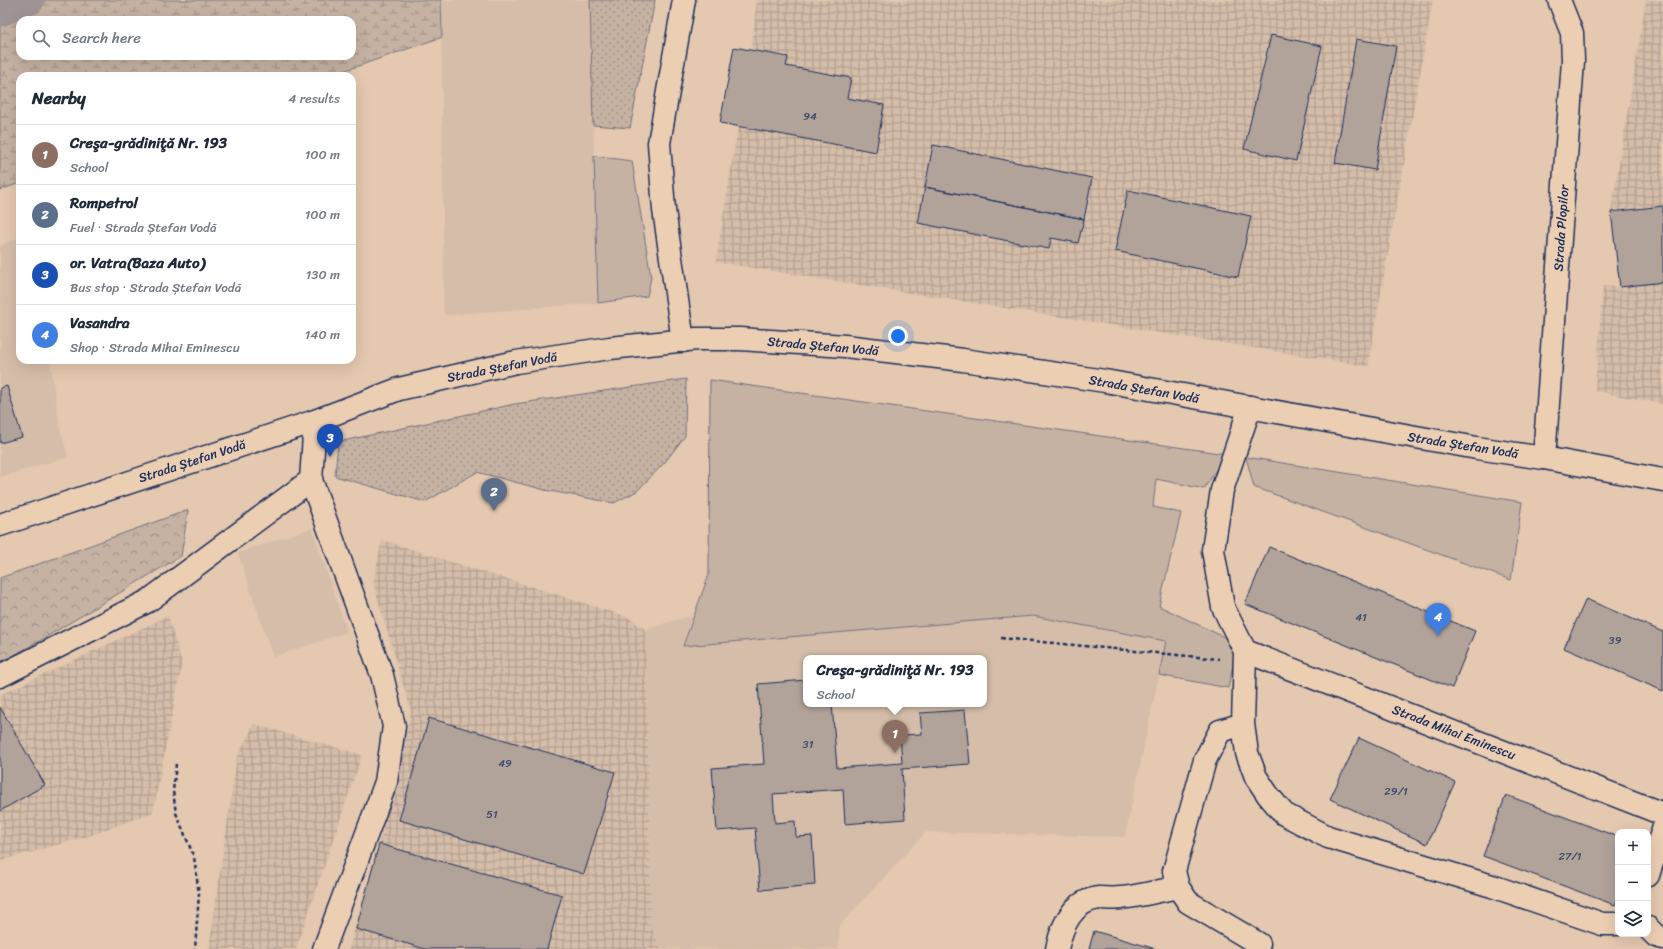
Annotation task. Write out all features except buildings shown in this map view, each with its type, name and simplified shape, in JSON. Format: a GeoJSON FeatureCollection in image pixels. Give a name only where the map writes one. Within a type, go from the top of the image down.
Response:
{"type":"FeatureCollection","features":[{"type":"Feature","properties":{"kind":"main road"},"geometry":{"type":"LineString","coordinates":[[683,341],[664,210],[659,143],[684,0]]}},
{"type":"Feature","properties":{"kind":"main road","name":"Strada Plopilor"},"geometry":{"type":"LineString","coordinates":[[1544,458],[1573,61],[1572,33],[1559,0]]}},
{"type":"Feature","properties":{"kind":"main road","name":"Strada Ștefan Vodă"},"geometry":{"type":"LineString","coordinates":[[0,525],[315,421],[399,389],[516,362],[610,348],[697,339],[740,339],[852,346],[963,360],[1105,381],[1663,480]]}},
{"type":"Feature","properties":{"kind":"main road"},"geometry":{"type":"LineString","coordinates":[[1250,407],[1222,490],[1213,550],[1223,607],[1245,656],[1243,724],[1247,753],[1256,777],[1268,795],[1284,814],[1328,837],[1492,886],[1602,924],[1615,924]]}},
{"type":"Feature","properties":{"kind":"main road"},"geometry":{"type":"LineString","coordinates":[[315,421],[311,480],[382,675],[394,726],[386,782],[324,949]]}},
{"type":"Feature","properties":{"kind":"main road"},"geometry":{"type":"LineString","coordinates":[[0,676],[148,601],[311,480]]}},
{"type":"Feature","properties":{"kind":"main road","name":"Strada Mihai Eminescu"},"geometry":{"type":"LineString","coordinates":[[1245,656],[1663,814]]}},
{"type":"Feature","properties":{"kind":"main road"},"geometry":{"type":"LineString","coordinates":[[1243,724],[1220,731],[1205,760],[1174,871],[1178,888],[1188,902],[1259,944]]}},
{"type":"Feature","properties":{"kind":"main road"},"geometry":{"type":"LineString","coordinates":[[1651,866],[1663,829]]}},
{"type":"Feature","properties":{"kind":"main road"},"geometry":{"type":"LineString","coordinates":[[1057,949],[1060,936],[1069,915],[1080,905],[1098,898],[1119,899],[1178,888]]}},
{"type":"Feature","properties":{"kind":"main road"},"geometry":{"type":"LineString","coordinates":[[1651,931],[1656,936],[1663,938]]}},
{"type":"Feature","properties":{"kind":"path"},"geometry":{"type":"LineString","coordinates":[[1002,638],[1245,656]]}},
{"type":"Feature","properties":{"kind":"path"},"geometry":{"type":"LineString","coordinates":[[176,764],[173,791],[176,813],[194,858],[199,894],[195,949]]}},
{"type":"Feature","properties":{"kind":"shaded area"},"geometry":{"type":"Polygon","coordinates":[[[441,0],[590,0],[598,303],[444,315],[441,0]]]}},
{"type":"Feature","properties":{"kind":"shaded area"},"geometry":{"type":"Polygon","coordinates":[[[757,0],[1433,0],[1368,366],[716,262],[738,126],[734,47],[751,50],[757,0]]]}},
{"type":"Feature","properties":{"kind":"shaded area"},"geometry":{"type":"Polygon","coordinates":[[[1646,0],[1663,0],[1663,404],[1595,391],[1603,286],[1620,287],[1611,212],[1646,0]]]}},
{"type":"Feature","properties":{"kind":"shaded area"},"geometry":{"type":"Polygon","coordinates":[[[16,239],[16,364],[51,364],[60,429],[68,457],[0,477],[0,246],[16,239]]]}},
{"type":"Feature","properties":{"kind":"shaded area"},"geometry":{"type":"Polygon","coordinates":[[[312,528],[347,632],[273,657],[238,553],[312,528]]]}},
{"type":"Feature","properties":{"kind":"shaded area"},"geometry":{"type":"Polygon","coordinates":[[[382,540],[628,617],[646,630],[651,927],[661,949],[349,949],[379,844],[411,711],[373,583],[382,540]]]}},
{"type":"Feature","properties":{"kind":"shaded area"},"geometry":{"type":"Polygon","coordinates":[[[168,616],[182,663],[153,812],[92,835],[0,861],[0,695],[168,616]]]}},
{"type":"Feature","properties":{"kind":"shaded area"},"geometry":{"type":"Polygon","coordinates":[[[693,616],[683,646],[1033,616],[1166,641],[1125,837],[926,832],[840,925],[838,949],[661,949],[651,927],[646,630],[675,620],[693,616]]]}},
{"type":"Feature","properties":{"kind":"shaded area"},"geometry":{"type":"Polygon","coordinates":[[[254,724],[362,755],[296,949],[209,949],[237,757],[254,724]]]}},
{"type":"Feature","properties":{"kind":"green space"},"geometry":{"type":"Polygon","coordinates":[[[0,0],[441,0],[442,37],[341,72],[16,72],[16,184],[0,190],[0,0]]]}},
{"type":"Feature","properties":{"kind":"green space"},"geometry":{"type":"Polygon","coordinates":[[[590,0],[655,0],[630,128],[593,125],[590,0]]]}},
{"type":"Feature","properties":{"kind":"green space"},"geometry":{"type":"Polygon","coordinates":[[[594,156],[632,161],[651,277],[647,296],[598,303],[594,156]]]}},
{"type":"Feature","properties":{"kind":"green space"},"geometry":{"type":"Polygon","coordinates":[[[686,379],[685,436],[665,462],[637,491],[614,503],[545,490],[477,472],[425,502],[335,476],[338,442],[515,404],[686,379]]]}},
{"type":"Feature","properties":{"kind":"green space"},"geometry":{"type":"Polygon","coordinates":[[[710,380],[1226,454],[1204,489],[1156,479],[1153,507],[1181,513],[1159,606],[1228,639],[1235,656],[1228,688],[1159,675],[1166,641],[1033,616],[683,646],[709,574],[710,380]]]}},
{"type":"Feature","properties":{"kind":"green space"},"geometry":{"type":"Polygon","coordinates":[[[1246,457],[1522,502],[1511,580],[1254,487],[1246,457]]]}},
{"type":"Feature","properties":{"kind":"green space"},"geometry":{"type":"Polygon","coordinates":[[[188,510],[181,556],[0,663],[0,578],[188,510]]]}},
{"type":"Feature","properties":{"kind":"waterway"},"geometry":{"type":"LineString","coordinates":[[0,11],[29,0]]}},
{"type":"Feature","properties":{"kind":"place","name":"or. Vatra(Baza Auto)"},"geometry":{"type":"Point","coordinates":[330,457]}},
{"type":"Feature","properties":{"kind":"place","name":"Rompetrol"},"geometry":{"type":"Point","coordinates":[494,511]}},
{"type":"Feature","properties":{"kind":"place","name":"Vasandra"},"geometry":{"type":"Point","coordinates":[1438,636]}},
{"type":"Feature","properties":{"kind":"place","name":"Creşa-grădiniţă Nr. 193"},"geometry":{"type":"Point","coordinates":[895,753]}}]}
